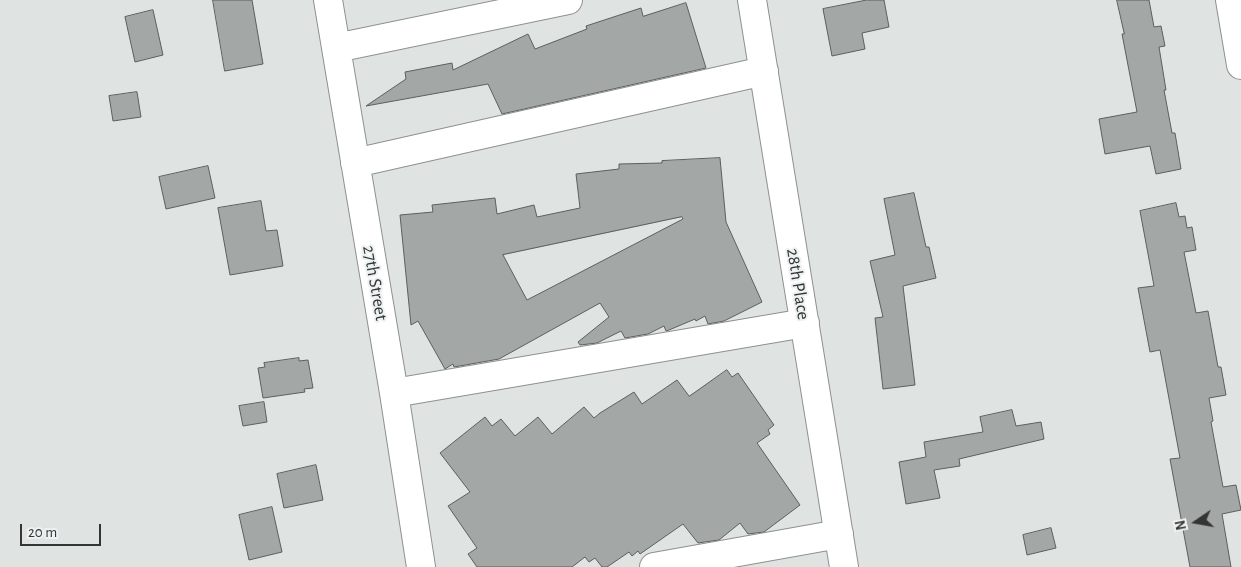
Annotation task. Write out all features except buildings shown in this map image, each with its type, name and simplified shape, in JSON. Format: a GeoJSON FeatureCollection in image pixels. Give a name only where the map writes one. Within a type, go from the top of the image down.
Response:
{"type":"FeatureCollection","features":[{"type":"Feature","properties":{"kind":"street","name":"27th Street"},"geometry":{"type":"LineString","coordinates":[[328,0],[394,393],[421,567]]}},
{"type":"Feature","properties":{"kind":"street"},"geometry":{"type":"LineString","coordinates":[[336,48],[568,0]]}},
{"type":"Feature","properties":{"kind":"street","name":"28th Place"},"geometry":{"type":"LineString","coordinates":[[752,0],[844,567]]}},
{"type":"Feature","properties":{"kind":"street"},"geometry":{"type":"LineString","coordinates":[[1230,0],[1241,65]]}},
{"type":"Feature","properties":{"kind":"street"},"geometry":{"type":"LineString","coordinates":[[355,163],[764,71]]}},
{"type":"Feature","properties":{"kind":"street"},"geometry":{"type":"LineString","coordinates":[[394,393],[805,322]]}},
{"type":"Feature","properties":{"kind":"street"},"geometry":{"type":"LineString","coordinates":[[654,567],[839,534]]}}]}
